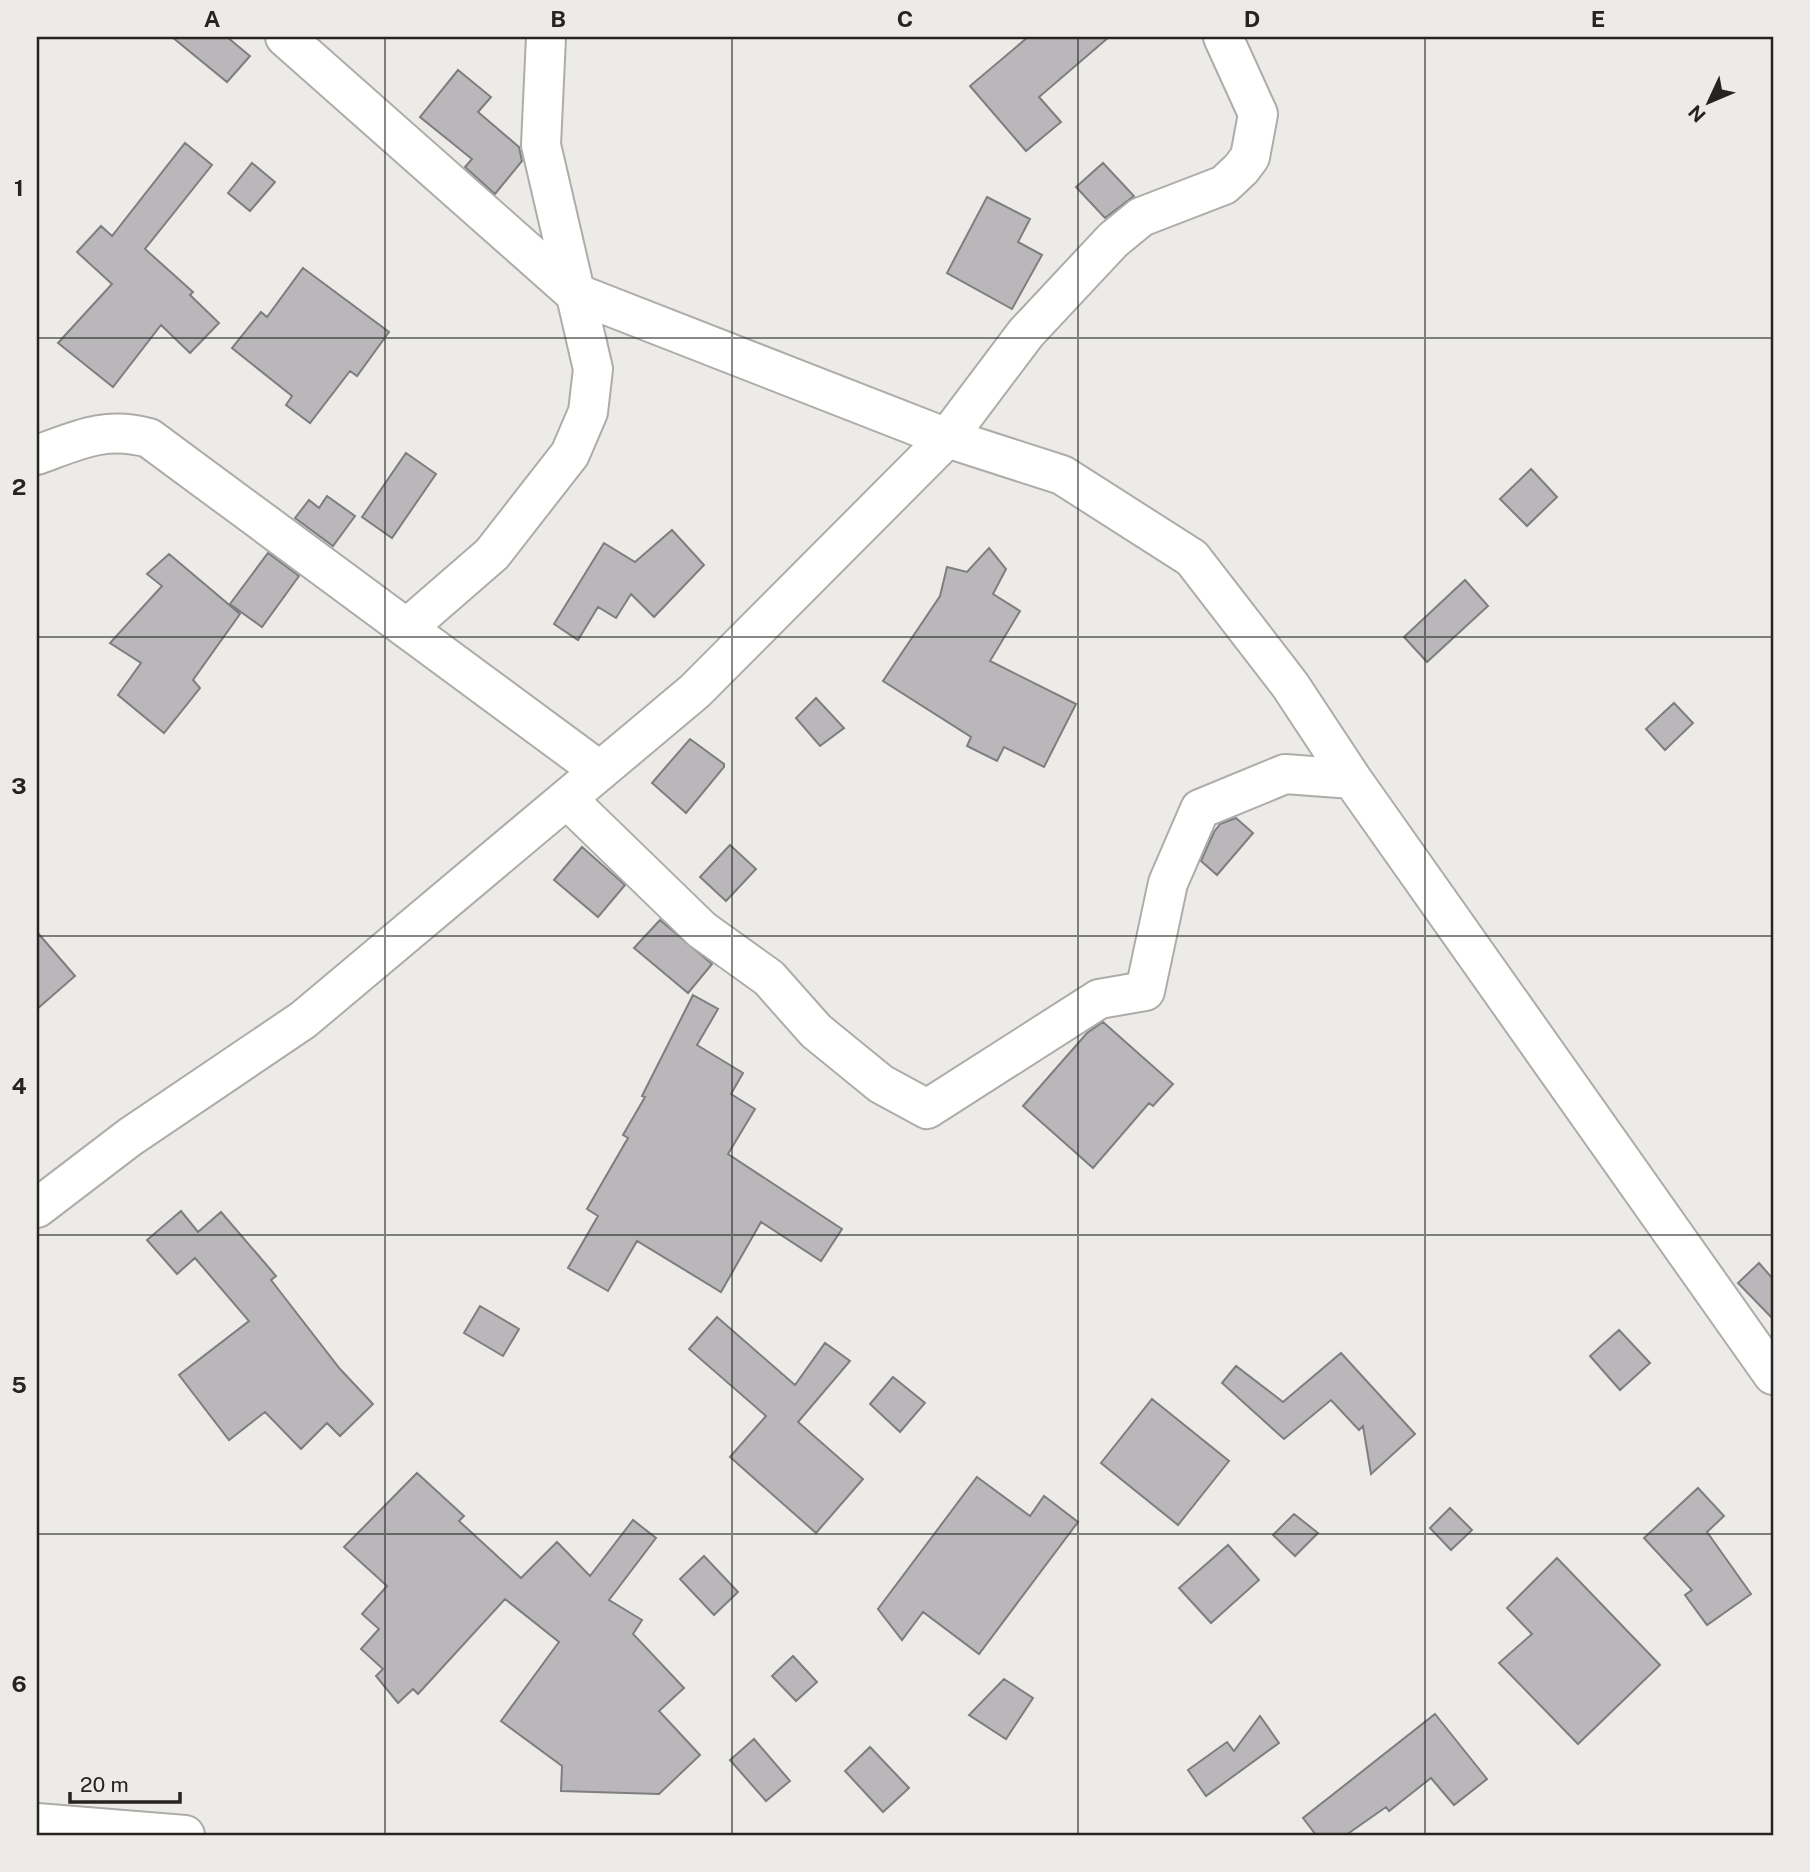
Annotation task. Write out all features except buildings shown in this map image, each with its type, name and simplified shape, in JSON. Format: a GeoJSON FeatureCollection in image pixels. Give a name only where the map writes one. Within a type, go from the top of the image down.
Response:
{"type":"FeatureCollection","features":[{"type":"Feature","properties":{"kind":"street"},"geometry":{"type":"LineString","coordinates":[[285,37],[573,292],[947,438],[1062,475],[1192,558],[1290,685],[1352,779],[1773,1375]]}},
{"type":"Feature","properties":{"kind":"street"},"geometry":{"type":"LineString","coordinates":[[408,627],[492,554],[570,454],[588,412],[593,369],[541,145],[545,37]]}},
{"type":"Feature","properties":{"kind":"street"},"geometry":{"type":"LineString","coordinates":[[37,1208],[130,1137],[303,1020],[695,691],[947,438],[1026,333],[1113,240],[1141,218],[1224,185],[1250,157],[1258,114],[1223,37]]}},
{"type":"Feature","properties":{"kind":"street"},"geometry":{"type":"LineString","coordinates":[[37,455],[100,433],[128,432],[149,438],[600,771]]}},
{"type":"Feature","properties":{"kind":"street"},"geometry":{"type":"LineString","coordinates":[[567,799],[702,930],[769,978],[816,1031],[881,1084],[927,1109],[1099,999],[1145,992],[1168,883],[1200,809],[1284,774],[1352,779]]}},
{"type":"Feature","properties":{"kind":"street"},"geometry":{"type":"LineString","coordinates":[[37,1823],[185,1835]]}}]}
